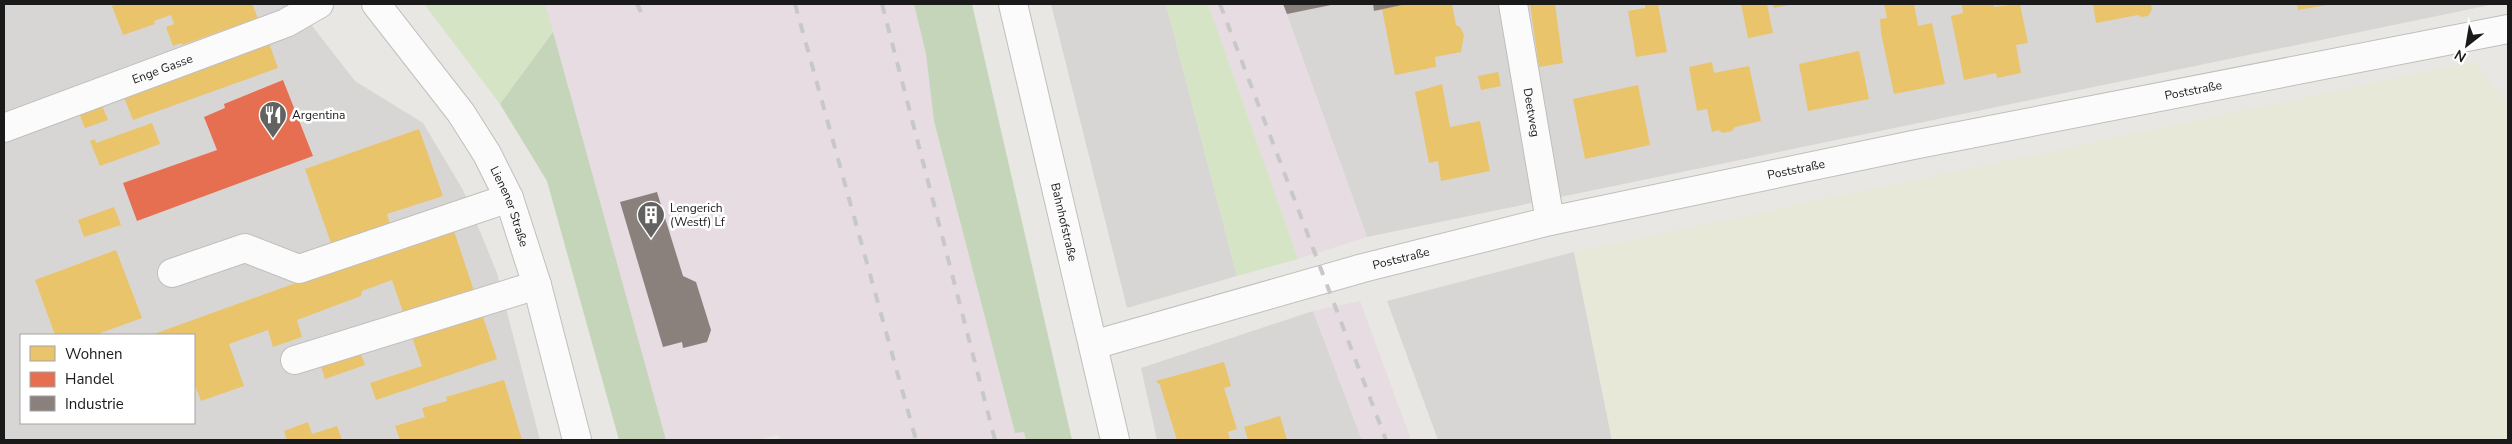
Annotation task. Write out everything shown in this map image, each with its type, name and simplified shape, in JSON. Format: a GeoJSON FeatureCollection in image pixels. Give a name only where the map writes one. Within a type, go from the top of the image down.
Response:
{"type":"FeatureCollection","features":[{"type":"Feature","properties":{"kind":"street","name":"Enge Gasse"},"geometry":{"type":"LineString","coordinates":[[4,128],[286,23],[319,4]]}},
{"type":"Feature","properties":{"kind":"street","name":"Lienener Straße"},"geometry":{"type":"LineString","coordinates":[[376,4],[461,113],[487,154],[509,198],[537,285],[577,440]]}},
{"type":"Feature","properties":{"kind":"street","name":"Bahnhofstraße"},"geometry":{"type":"LineString","coordinates":[[1012,4],[1115,440]]}},
{"type":"Feature","properties":{"kind":"street","name":"Deetweg"},"geometry":{"type":"LineString","coordinates":[[1513,4],[1550,221]]}},
{"type":"Feature","properties":{"kind":"street","name":"Poststraße"},"geometry":{"type":"LineString","coordinates":[[1093,345],[1362,268],[1550,221],[1913,145],[2508,29]]}},
{"type":"Feature","properties":{"kind":"street"},"geometry":{"type":"LineString","coordinates":[[172,273],[246,248],[299,268],[509,198]]}},
{"type":"Feature","properties":{"kind":"street"},"geometry":{"type":"LineString","coordinates":[[295,360],[537,285]]}},
{"type":"Feature","properties":{"kind":"shaded area"},"geometry":{"type":"Polygon","coordinates":[[[4,4],[295,4],[355,81],[423,123],[463,190],[497,273],[540,440],[4,440],[4,4]]]}},
{"type":"Feature","properties":{"kind":"shaded area"},"geometry":{"type":"Polygon","coordinates":[[[545,4],[914,4],[926,54],[934,121],[1015,433],[1024,432],[1026,440],[781,440],[778,435],[758,440],[666,440],[545,4]]]}},
{"type":"Feature","properties":{"kind":"shaded area"},"geometry":{"type":"Polygon","coordinates":[[[1051,4],[1166,4],[1237,276],[1127,308],[1051,4]]]}},
{"type":"Feature","properties":{"kind":"shaded area"},"geometry":{"type":"Polygon","coordinates":[[[1208,4],[1283,4],[1367,237],[1298,259],[1208,4]]]}},
{"type":"Feature","properties":{"kind":"shaded area"},"geometry":{"type":"Polygon","coordinates":[[[1283,4],[2495,4],[1367,237],[1283,4]]]}},
{"type":"Feature","properties":{"kind":"shaded area"},"geometry":{"type":"Polygon","coordinates":[[[1574,252],[1612,440],[1438,440],[1387,301],[1574,252]]]}},
{"type":"Feature","properties":{"kind":"shaded area"},"geometry":{"type":"Polygon","coordinates":[[[1360,301],[1411,440],[1362,440],[1313,311],[1360,301]]]}},
{"type":"Feature","properties":{"kind":"shaded area"},"geometry":{"type":"Polygon","coordinates":[[[1313,311],[1362,440],[1157,440],[1141,368],[1313,311]]]}},
{"type":"Feature","properties":{"kind":"green space"},"geometry":{"type":"Polygon","coordinates":[[[424,4],[545,4],[553,32],[500,104],[424,4]]]}},
{"type":"Feature","properties":{"kind":"green space"},"geometry":{"type":"Polygon","coordinates":[[[914,4],[972,4],[1072,440],[1026,440],[1024,432],[1015,433],[934,121],[926,54],[914,4]]]}},
{"type":"Feature","properties":{"kind":"green space"},"geometry":{"type":"Polygon","coordinates":[[[1166,4],[1208,4],[1298,259],[1237,276],[1166,4]]]}},
{"type":"Feature","properties":{"kind":"green space"},"geometry":{"type":"Polygon","coordinates":[[[553,32],[666,440],[619,440],[547,181],[500,104],[553,32]]]}},
{"type":"Feature","properties":{"kind":"green space"},"geometry":{"type":"Polygon","coordinates":[[[2473,62],[2508,103],[2508,440],[1612,440],[1574,252],[2473,62]]]}},
{"type":"Feature","properties":{"kind":"building: Wohnen"},"geometry":{"type":"Polygon","coordinates":[[[118,4],[252,4],[258,18],[182,45],[181,43],[173,46],[166,27],[174,24],[171,15],[154,21],[155,24],[123,35],[112,6],[118,4]]]}},
{"type":"Feature","properties":{"kind":"building: Wohnen"},"geometry":{"type":"Polygon","coordinates":[[[1407,4],[1452,4],[1456,25],[1460,27],[1464,35],[1461,52],[1435,57],[1436,67],[1395,75],[1382,9],[1407,4]]]}},
{"type":"Feature","properties":{"kind":"building: Wohnen"},"geometry":{"type":"Polygon","coordinates":[[[1530,4],[1555,4],[1563,63],[1539,67],[1530,4]]]}},
{"type":"Feature","properties":{"kind":"building: Wohnen"},"geometry":{"type":"Polygon","coordinates":[[[1645,4],[1658,4],[1667,52],[1636,57],[1628,11],[1645,8],[1645,4]]]}},
{"type":"Feature","properties":{"kind":"building: Wohnen"},"geometry":{"type":"Polygon","coordinates":[[[1741,4],[1767,4],[1773,33],[1748,38],[1741,4]]]}},
{"type":"Feature","properties":{"kind":"building: Wohnen"},"geometry":{"type":"Polygon","coordinates":[[[1773,4],[1789,4],[1789,5],[1774,8],[1773,4]]]}},
{"type":"Feature","properties":{"kind":"building: Wohnen"},"geometry":{"type":"Polygon","coordinates":[[[1884,4],[1914,4],[1918,26],[1932,23],[1945,84],[1894,94],[1881,33],[1880,19],[1887,18],[1884,4]]]}},
{"type":"Feature","properties":{"kind":"building: Wohnen"},"geometry":{"type":"Polygon","coordinates":[[[1994,4],[1994,7],[2020,4],[2028,43],[2016,45],[2021,73],[1997,78],[1996,73],[1964,80],[1951,16],[1963,13],[1962,5],[1994,4]]]}},
{"type":"Feature","properties":{"kind":"building: Wohnen"},"geometry":{"type":"Polygon","coordinates":[[[2093,4],[2151,4],[2152,10],[2148,16],[2141,17],[2138,15],[2096,23],[2093,4]]]}},
{"type":"Feature","properties":{"kind":"building: Wohnen"},"geometry":{"type":"Polygon","coordinates":[[[2297,4],[2327,4],[2327,5],[2298,10],[2297,4]]]}},
{"type":"Feature","properties":{"kind":"building: Wohnen"},"geometry":{"type":"Polygon","coordinates":[[[269,43],[278,68],[133,120],[123,95],[269,43]]]}},
{"type":"Feature","properties":{"kind":"building: Wohnen"},"geometry":{"type":"Polygon","coordinates":[[[1859,51],[1869,99],[1808,111],[1799,64],[1859,51]]]}},
{"type":"Feature","properties":{"kind":"building: Wohnen"},"geometry":{"type":"Polygon","coordinates":[[[1712,62],[1714,73],[1749,66],[1761,121],[1735,127],[1732,131],[1723,133],[1718,130],[1712,132],[1707,109],[1697,111],[1689,67],[1712,62]]]}},
{"type":"Feature","properties":{"kind":"building: Wohnen"},"geometry":{"type":"Polygon","coordinates":[[[1498,72],[1501,86],[1481,90],[1478,76],[1498,72]]]}},
{"type":"Feature","properties":{"kind":"building: Wohnen"},"geometry":{"type":"Polygon","coordinates":[[[1442,84],[1450,127],[1480,121],[1490,171],[1441,181],[1438,161],[1429,163],[1415,92],[1442,84]]]}},
{"type":"Feature","properties":{"kind":"building: Wohnen"},"geometry":{"type":"Polygon","coordinates":[[[1638,85],[1650,145],[1585,159],[1573,99],[1638,85]]]}},
{"type":"Feature","properties":{"kind":"building: Wohnen"},"geometry":{"type":"Polygon","coordinates":[[[101,103],[108,120],[85,128],[78,111],[101,103]]]}},
{"type":"Feature","properties":{"kind":"building: Wohnen"},"geometry":{"type":"Polygon","coordinates":[[[152,123],[160,144],[100,166],[90,141],[95,139],[96,143],[152,123]]]}},
{"type":"Feature","properties":{"kind":"building: Wohnen"},"geometry":{"type":"Polygon","coordinates":[[[419,129],[443,196],[387,214],[390,225],[332,246],[305,169],[419,129]]]}},
{"type":"Feature","properties":{"kind":"building: Wohnen"},"geometry":{"type":"Polygon","coordinates":[[[114,207],[121,225],[84,237],[78,220],[114,207]]]}},
{"type":"Feature","properties":{"kind":"building: Wohnen"},"geometry":{"type":"Polygon","coordinates":[[[454,231],[474,291],[404,315],[392,280],[362,291],[361,296],[297,320],[302,337],[273,347],[268,330],[229,344],[244,386],[201,401],[195,386],[195,334],[154,334],[385,251],[385,254],[454,231]]]}},
{"type":"Feature","properties":{"kind":"building: Wohnen"},"geometry":{"type":"Polygon","coordinates":[[[116,250],[142,318],[98,334],[55,334],[35,280],[116,250]]]}},
{"type":"Feature","properties":{"kind":"building: Wohnen"},"geometry":{"type":"Polygon","coordinates":[[[480,308],[497,359],[376,400],[370,383],[422,366],[410,331],[480,308]]]}},
{"type":"Feature","properties":{"kind":"building: Wohnen"},"geometry":{"type":"Polygon","coordinates":[[[358,346],[365,365],[325,379],[319,360],[358,346]]]}},
{"type":"Feature","properties":{"kind":"building: Wohnen"},"geometry":{"type":"Polygon","coordinates":[[[1224,362],[1231,386],[1224,388],[1237,429],[1228,432],[1230,440],[1177,440],[1160,385],[1156,381],[1224,362]]]}},
{"type":"Feature","properties":{"kind":"building: Wohnen"},"geometry":{"type":"Polygon","coordinates":[[[504,380],[522,440],[400,440],[395,426],[425,417],[422,408],[447,401],[446,397],[504,380]]]}},
{"type":"Feature","properties":{"kind":"building: Wohnen"},"geometry":{"type":"Polygon","coordinates":[[[1280,416],[1287,440],[1248,440],[1244,427],[1280,416]]]}},
{"type":"Feature","properties":{"kind":"building: Wohnen"},"geometry":{"type":"Polygon","coordinates":[[[308,422],[312,434],[337,426],[342,440],[287,440],[284,431],[308,422]]]}},
{"type":"Feature","properties":{"kind":"building: Handel"},"geometry":{"type":"Polygon","coordinates":[[[283,80],[313,156],[137,221],[123,183],[217,150],[204,117],[225,108],[224,104],[283,80]]]}},
{"type":"Feature","properties":{"kind":"building: Industrie"},"geometry":{"type":"Polygon","coordinates":[[[1283,4],[1331,4],[1331,5],[1287,14],[1283,4]]]}},
{"type":"Feature","properties":{"kind":"building: Industrie"},"geometry":{"type":"Polygon","coordinates":[[[1373,4],[1402,4],[1402,5],[1374,11],[1373,4]]]}},
{"type":"Feature","properties":{"kind":"building: Industrie","name":"Lengerich (Westf) Lf"},"geometry":{"type":"Polygon","coordinates":[[[657,192],[683,276],[696,282],[711,330],[707,342],[683,348],[682,342],[663,347],[620,202],[657,192]]]}},
{"type":"Feature","properties":{"kind":"railway"},"geometry":{"type":"LineString","coordinates":[[637,4],[641,12]]}},
{"type":"Feature","properties":{"kind":"railway"},"geometry":{"type":"LineString","coordinates":[[795,4],[916,440]]}},
{"type":"Feature","properties":{"kind":"railway"},"geometry":{"type":"LineString","coordinates":[[882,4],[995,440]]}},
{"type":"Feature","properties":{"kind":"railway"},"geometry":{"type":"LineString","coordinates":[[1220,4],[1386,440]]}},
{"type":"Feature","properties":{"kind":"place","name":"Argentina"},"geometry":{"type":"Point","coordinates":[273,139]}},
{"type":"Feature","properties":{"kind":"place","name":"Lengerich (Westf) Lf"},"geometry":{"type":"Point","coordinates":[651,239]}}]}
